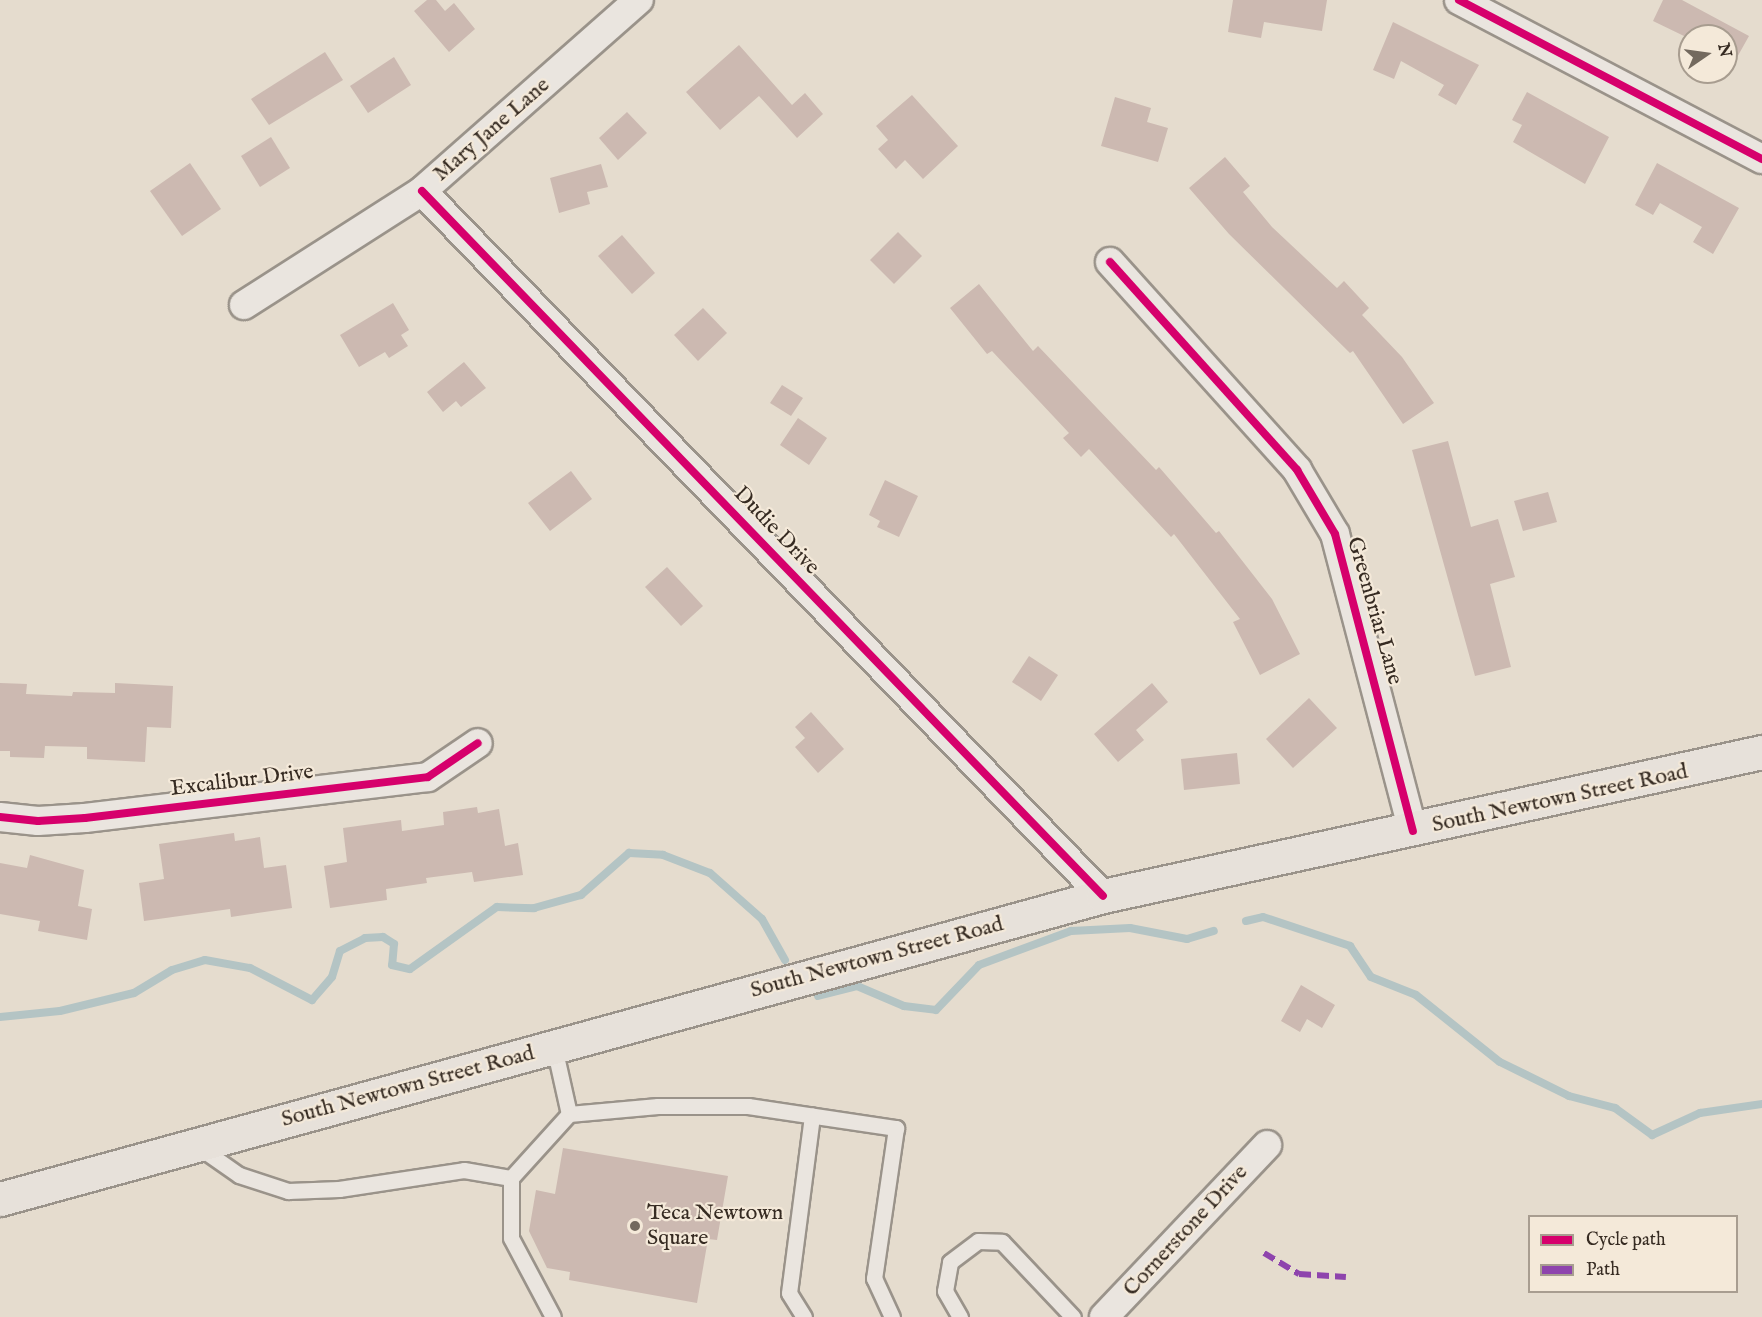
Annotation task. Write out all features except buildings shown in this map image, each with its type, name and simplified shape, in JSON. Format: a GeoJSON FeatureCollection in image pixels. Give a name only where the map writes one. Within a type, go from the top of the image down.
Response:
{"type":"FeatureCollection","features":[{"type":"Feature","properties":{"kind":"main road","name":"South Newtown Street Road"},"geometry":{"type":"LineString","coordinates":[[0,1199],[1103,896],[1413,831],[1762,752]]}},
{"type":"Feature","properties":{"kind":"street","name":"Mary Jane Lane"},"geometry":{"type":"LineString","coordinates":[[244,305],[422,191],[639,0]]}},
{"type":"Feature","properties":{"kind":"street"},"geometry":{"type":"LineString","coordinates":[[1459,0],[1762,159]]}},
{"type":"Feature","properties":{"kind":"street","name":"Dudie Drive"},"geometry":{"type":"LineString","coordinates":[[422,191],[1103,896]]}},
{"type":"Feature","properties":{"kind":"street","name":"Greenbriar Lane"},"geometry":{"type":"LineString","coordinates":[[1110,262],[1298,470],[1335,534],[1413,831]]}},
{"type":"Feature","properties":{"kind":"street","name":"Excalibur Drive"},"geometry":{"type":"LineString","coordinates":[[0,817],[38,821],[85,818],[428,777],[478,743]]}},
{"type":"Feature","properties":{"kind":"street","name":"Cornerstone Drive"},"geometry":{"type":"LineString","coordinates":[[1104,1317],[1268,1145]]}},
{"type":"Feature","properties":{"kind":"lane"},"geometry":{"type":"LineString","coordinates":[[554,1047],[569,1114]]}},
{"type":"Feature","properties":{"kind":"lane"},"geometry":{"type":"LineString","coordinates":[[553,1317],[511,1239],[511,1178],[569,1114],[658,1106],[748,1106],[896,1128],[874,1278],[892,1317]]}},
{"type":"Feature","properties":{"kind":"lane"},"geometry":{"type":"LineString","coordinates":[[804,1317],[789,1293],[812,1115]]}},
{"type":"Feature","properties":{"kind":"lane"},"geometry":{"type":"LineString","coordinates":[[197,1145],[239,1175],[288,1191],[339,1189],[464,1170],[511,1178]]}},
{"type":"Feature","properties":{"kind":"lane"},"geometry":{"type":"LineString","coordinates":[[960,1317],[945,1291],[950,1262],[978,1241],[1002,1242],[1073,1317]]}},
{"type":"Feature","properties":{"kind":"waterway"},"geometry":{"type":"LineString","coordinates":[[0,1017],[60,1011],[134,993],[172,970],[205,960],[250,968],[312,1000],[332,977],[340,951],[365,938],[383,937],[394,944],[392,965],[410,969],[497,907],[534,908],[581,895],[629,853],[663,855],[710,873],[762,919],[785,960]]}},
{"type":"Feature","properties":{"kind":"waterway"},"geometry":{"type":"LineString","coordinates":[[1246,921],[1263,917],[1350,946],[1371,977],[1416,995],[1500,1062],[1569,1096],[1615,1108],[1652,1135],[1700,1113],[1762,1104]]}},
{"type":"Feature","properties":{"kind":"waterway"},"geometry":{"type":"LineString","coordinates":[[818,996],[857,986],[904,1006],[936,1010],[979,965],[1071,931],[1130,928],[1187,939],[1214,931]]}},
{"type":"Feature","properties":{"kind":"marked path"},"geometry":{"type":"LineString","coordinates":[[1264,1253],[1299,1274],[1346,1277]]}},
{"type":"Feature","properties":{"kind":"cycle path"},"geometry":{"type":"LineString","coordinates":[[1459,0],[1762,159]]}},
{"type":"Feature","properties":{"kind":"cycle path"},"geometry":{"type":"LineString","coordinates":[[422,191],[1103,896]]}},
{"type":"Feature","properties":{"kind":"cycle path"},"geometry":{"type":"LineString","coordinates":[[1110,262],[1297,470],[1335,534],[1413,831]]}},
{"type":"Feature","properties":{"kind":"cycle path"},"geometry":{"type":"LineString","coordinates":[[0,817],[38,821],[85,818],[428,777],[478,743]]}},
{"type":"Feature","properties":{"kind":"place","name":"Teca Newtown Square"},"geometry":{"type":"Point","coordinates":[635,1226]}}]}
